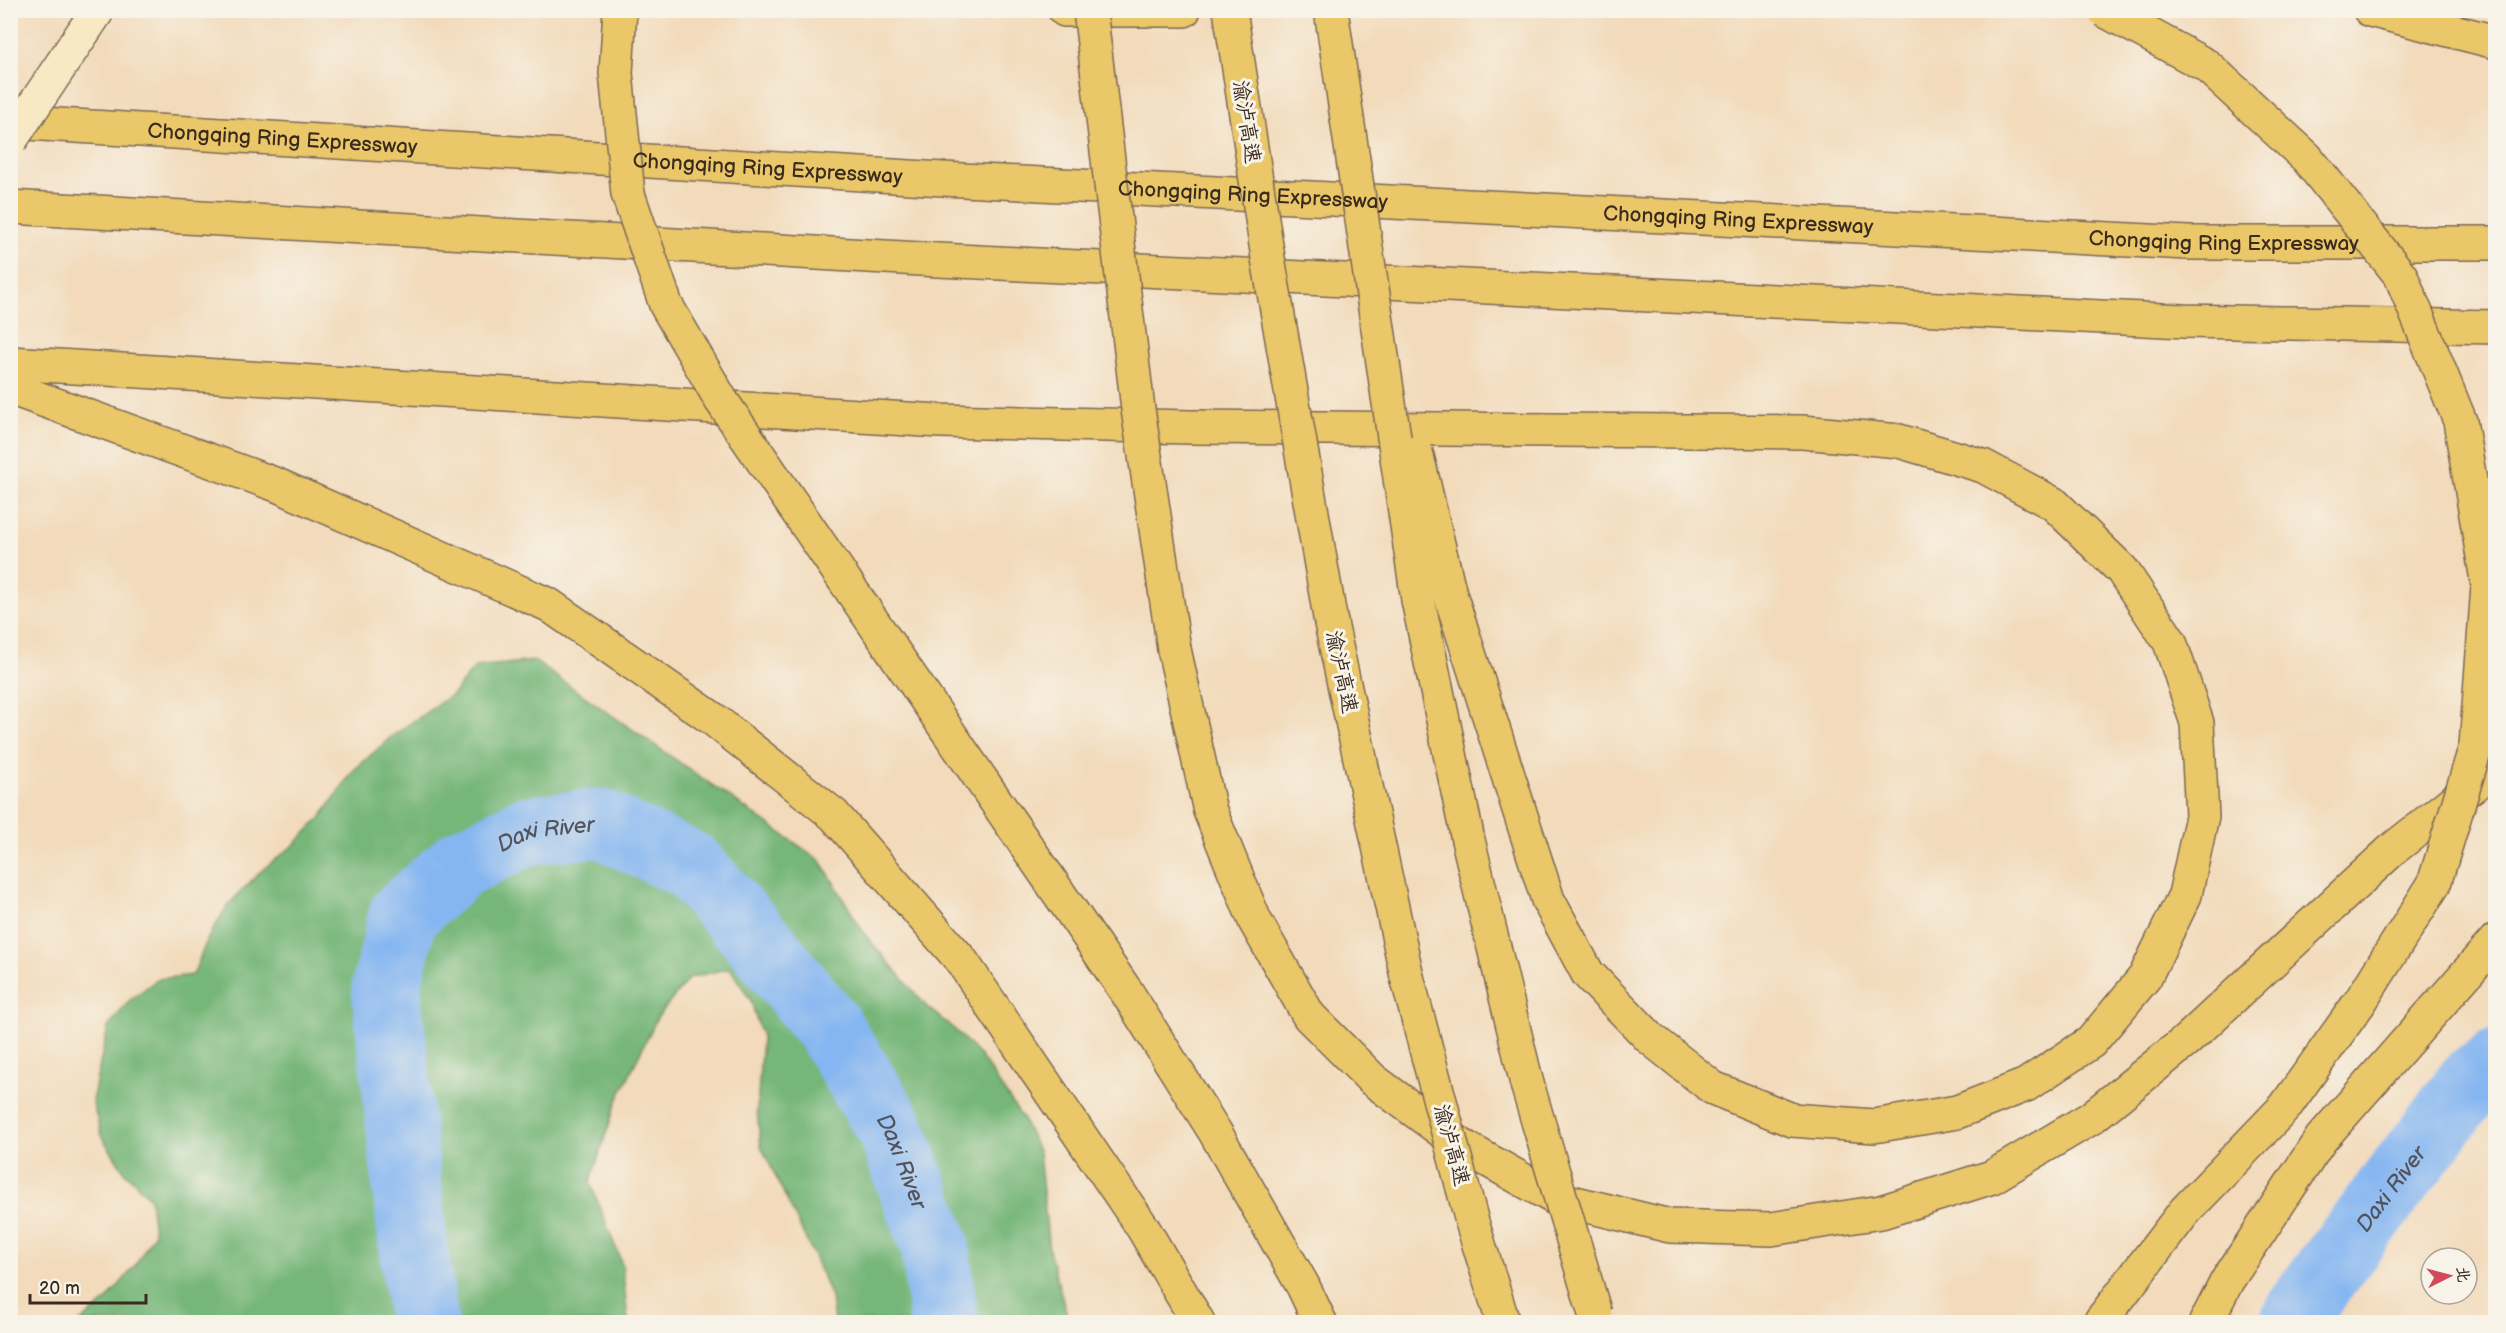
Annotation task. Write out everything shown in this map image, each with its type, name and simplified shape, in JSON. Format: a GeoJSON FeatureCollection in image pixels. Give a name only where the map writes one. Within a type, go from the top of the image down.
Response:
{"type":"FeatureCollection","features":[{"type":"Feature","properties":{"kind":"highway"},"geometry":{"type":"LineString","coordinates":[[620,10],[616,73],[628,194],[666,305],[721,400],[1128,994],[1215,1132],[1303,1286],[1320,1323]]}},
{"type":"Feature","properties":{"kind":"highway"},"geometry":{"type":"LineString","coordinates":[[1065,10],[1184,10]]}},
{"type":"Feature","properties":{"kind":"highway"},"geometry":{"type":"LineString","coordinates":[[1090,10],[1138,409],[1174,649],[1210,811],[1255,921],[1310,1016],[1373,1080],[1461,1145],[1555,1198],[1670,1226],[1771,1229],[1881,1212],[1992,1177],[2091,1118],[2186,1041],[2393,849],[2496,767]]}},
{"type":"Feature","properties":{"kind":"highway","name":"渝泸高速"},"geometry":{"type":"LineString","coordinates":[[1230,10],[1268,258],[1331,623],[1407,977],[1472,1222],[1503,1323]]}},
{"type":"Feature","properties":{"kind":"highway"},"geometry":{"type":"LineString","coordinates":[[1331,10],[1418,600],[1468,840],[1527,1084],[1596,1318]]}},
{"type":"Feature","properties":{"kind":"highway"},"geometry":{"type":"LineString","coordinates":[[2100,1323],[2185,1211],[2285,1107],[2360,1002],[2434,884],[2476,746],[2488,586],[2460,421],[2401,276],[2307,158],[2206,66],[2104,10]]}},
{"type":"Feature","properties":{"kind":"highway"},"geometry":{"type":"LineString","coordinates":[[2370,10],[2496,42]]}},
{"type":"Feature","properties":{"kind":"highway","name":"Chongqing Ring Expressway"},"geometry":{"type":"LineString","coordinates":[[10,122],[943,179],[2188,243],[2496,243]]}},
{"type":"Feature","properties":{"kind":"highway"},"geometry":{"type":"LineString","coordinates":[[10,207],[938,260],[1795,303],[2184,321],[2496,327]]}},
{"type":"Feature","properties":{"kind":"highway"},"geometry":{"type":"LineString","coordinates":[[10,363],[940,421],[1190,427],[1803,432],[1899,441],[1983,466],[2054,504],[2122,570],[2169,642],[2197,723],[2202,816],[2185,895],[2145,977],[2091,1042],[2026,1085],[1958,1112],[1874,1126],[1792,1120],[1713,1088],[1650,1038],[1588,974],[1548,900],[1450,594],[1368,255]]}},
{"type":"Feature","properties":{"kind":"highway"},"geometry":{"type":"LineString","coordinates":[[10,388],[278,485],[549,605],[723,726],[834,815],[961,960],[1143,1228],[1198,1323]]}},
{"type":"Feature","properties":{"kind":"highway"},"geometry":{"type":"LineString","coordinates":[[2206,1323],[2227,1281],[2321,1139],[2496,940]]}},
{"type":"Feature","properties":{"kind":"main road"},"geometry":{"type":"LineString","coordinates":[[10,141],[98,10]]}},
{"type":"Feature","properties":{"kind":"green space"},"geometry":{"type":"Polygon","coordinates":[[[534,661],[821,861],[865,935],[927,1007],[954,1029],[981,1057],[1023,1119],[1039,1153],[1049,1250],[1069,1322],[834,1322],[831,1297],[814,1256],[761,1146],[757,1111],[762,1037],[751,1001],[730,968],[689,978],[657,1018],[617,1101],[590,1182],[622,1264],[628,1322],[80,1322],[107,1300],[134,1267],[154,1234],[150,1198],[124,1171],[102,1137],[92,1101],[108,1027],[130,1000],[158,979],[193,975],[208,938],[228,905],[261,871],[295,844],[321,817],[353,771],[392,736],[454,693],[475,667],[534,661]]]}},
{"type":"Feature","properties":{"kind":"waterway","name":"Daxi River"},"geometry":{"type":"LineString","coordinates":[[424,1322],[414,1253],[386,988],[403,915],[460,864],[529,830],[600,823],[691,866],[765,948],[829,1028],[890,1127],[935,1245],[944,1322]]}},
{"type":"Feature","properties":{"kind":"waterway","name":"Daxi River"},"geometry":{"type":"LineString","coordinates":[[2294,1322],[2300,1308],[2471,1082],[2496,1063]]}}]}
